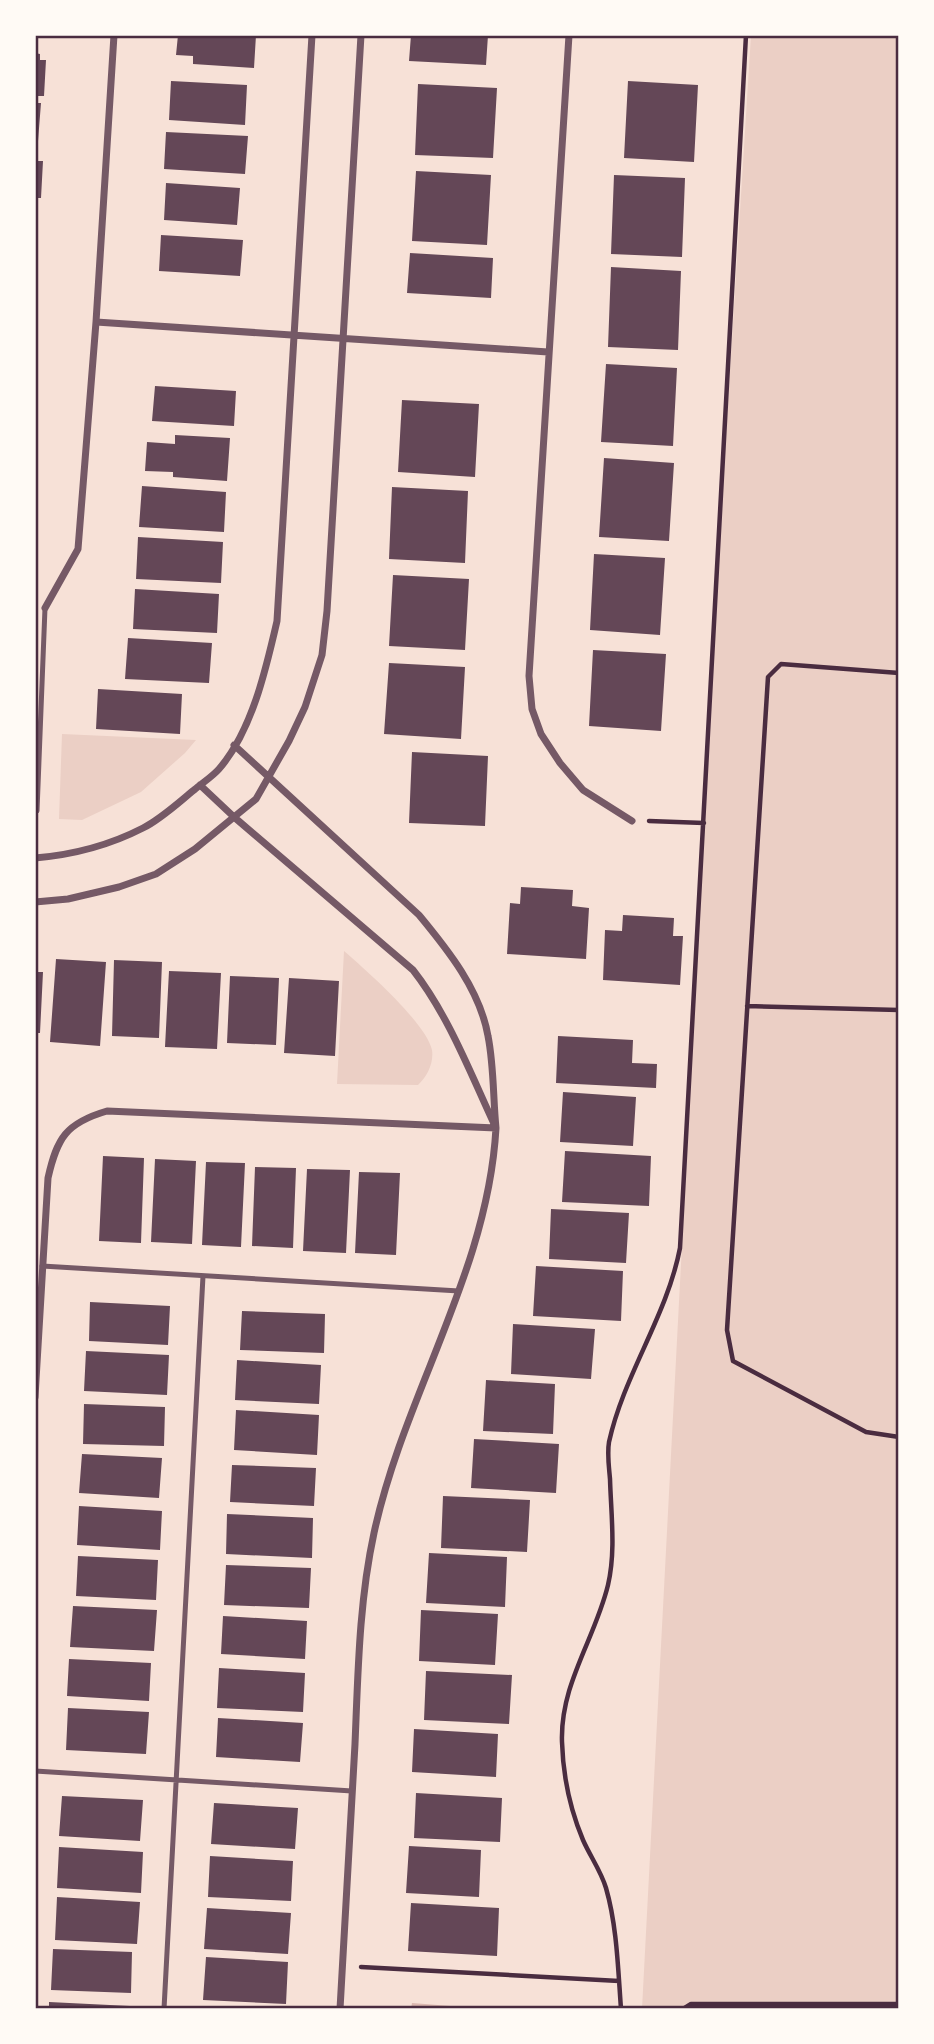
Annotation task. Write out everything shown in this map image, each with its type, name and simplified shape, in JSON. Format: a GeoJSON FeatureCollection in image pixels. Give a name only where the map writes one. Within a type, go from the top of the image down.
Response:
{"type":"FeatureCollection","features":[{"type":"Feature","properties":{"kind":"street"},"geometry":{"type":"LineString","coordinates":[[46,608],[78,549],[114,35]]}},
{"type":"Feature","properties":{"kind":"street"},"geometry":{"type":"LineString","coordinates":[[35,858],[60,856],[144,828],[200,785],[219,769],[234,745],[262,683],[277,621],[312,35]]}},
{"type":"Feature","properties":{"kind":"street"},"geometry":{"type":"LineString","coordinates":[[35,902],[68,899],[119,887],[156,874],[195,849],[256,799],[305,707],[322,655],[327,611],[360,35]]}},
{"type":"Feature","properties":{"kind":"street"},"geometry":{"type":"LineString","coordinates":[[569,35],[529,676],[532,709],[541,734],[560,763],[583,790],[632,821]]}},
{"type":"Feature","properties":{"kind":"street"},"geometry":{"type":"LineString","coordinates":[[96,322],[548,352]]}},
{"type":"Feature","properties":{"kind":"street"},"geometry":{"type":"LineString","coordinates":[[234,745],[419,915],[441,941],[464,976],[478,1004],[488,1036],[496,1128],[486,1204],[474,1252],[389,1472],[374,1534],[362,1605],[340,2009]]}},
{"type":"Feature","properties":{"kind":"street"},"geometry":{"type":"LineString","coordinates":[[200,785],[413,970],[428,988],[496,1128]]}},
{"type":"Feature","properties":{"kind":"street"},"geometry":{"type":"LineString","coordinates":[[35,1397],[48,1178],[55,1147],[72,1126],[90,1116],[107,1111],[496,1128]]}},
{"type":"Feature","properties":{"kind":"lane"},"geometry":{"type":"LineString","coordinates":[[37,811],[46,608]]}},
{"type":"Feature","properties":{"kind":"lane"},"geometry":{"type":"LineString","coordinates":[[42,1266],[458,1291]]}},
{"type":"Feature","properties":{"kind":"lane"},"geometry":{"type":"LineString","coordinates":[[163,2009],[203,1276]]}},
{"type":"Feature","properties":{"kind":"lane"},"geometry":{"type":"LineString","coordinates":[[35,1771],[352,1791]]}},
{"type":"Feature","properties":{"kind":"path"},"geometry":{"type":"LineString","coordinates":[[621,2009],[615,1937],[606,1887],[582,1837],[565,1782],[562,1739],[565,1703],[575,1668],[597,1623],[613,1552],[608,1445],[621,1399],[675,1272],[680,1248],[746,35]]}},
{"type":"Feature","properties":{"kind":"path"},"geometry":{"type":"LineString","coordinates":[[899,673],[781,664],[768,677],[727,1330],[733,1361],[866,1432],[899,1437]]}},
{"type":"Feature","properties":{"kind":"path"},"geometry":{"type":"LineString","coordinates":[[632,821],[704,823]]}},
{"type":"Feature","properties":{"kind":"path"},"geometry":{"type":"LineString","coordinates":[[747,1006],[899,1010]]}},
{"type":"Feature","properties":{"kind":"path"},"geometry":{"type":"LineString","coordinates":[[342,1966],[619,1981]]}},
{"type":"Feature","properties":{"kind":"path"},"geometry":{"type":"LineString","coordinates":[[683,2009],[691,2004],[899,2004]]}},
{"type":"Feature","properties":{"kind":"shaded area"},"geometry":{"type":"Polygon","coordinates":[[[751,35],[899,35],[899,2009],[642,2009],[716,595],[751,35]]]}},
{"type":"Feature","properties":{"kind":"shaded area"},"geometry":{"type":"Polygon","coordinates":[[[62,734],[196,740],[141,792],[82,820],[59,819],[62,734]]]}},
{"type":"Feature","properties":{"kind":"shaded area"},"geometry":{"type":"Polygon","coordinates":[[[344,951],[394,998],[427,1039],[432,1050],[432,1060],[427,1074],[418,1085],[337,1084],[344,951]]]}},
{"type":"Feature","properties":{"kind":"shaded area"},"geometry":{"type":"Polygon","coordinates":[[[412,2003],[489,2009],[411,2009],[412,2003]]]}},
{"type":"Feature","properties":{"kind":"building"},"geometry":{"type":"Polygon","coordinates":[[[178,35],[256,35],[254,68],[193,64],[193,56],[176,55],[178,35]]]}},
{"type":"Feature","properties":{"kind":"building"},"geometry":{"type":"Polygon","coordinates":[[[411,35],[488,35],[486,65],[409,61],[411,35]]]}},
{"type":"Feature","properties":{"kind":"building"},"geometry":{"type":"Polygon","coordinates":[[[35,53],[40,54],[40,60],[46,60],[44,96],[35,96],[35,53]]]}},
{"type":"Feature","properties":{"kind":"building"},"geometry":{"type":"Polygon","coordinates":[[[171,81],[247,85],[245,125],[169,120],[171,81]]]}},
{"type":"Feature","properties":{"kind":"building"},"geometry":{"type":"Polygon","coordinates":[[[628,81],[698,85],[694,162],[624,158],[628,81]]]}},
{"type":"Feature","properties":{"kind":"building"},"geometry":{"type":"Polygon","coordinates":[[[418,84],[497,88],[493,158],[415,155],[418,84]]]}},
{"type":"Feature","properties":{"kind":"building"},"geometry":{"type":"Polygon","coordinates":[[[35,103],[41,103],[38,141],[35,141],[35,103]]]}},
{"type":"Feature","properties":{"kind":"building"},"geometry":{"type":"Polygon","coordinates":[[[166,132],[248,136],[245,174],[164,169],[166,132]]]}},
{"type":"Feature","properties":{"kind":"building"},"geometry":{"type":"Polygon","coordinates":[[[35,161],[43,161],[41,198],[35,198],[35,161]]]}},
{"type":"Feature","properties":{"kind":"building"},"geometry":{"type":"Polygon","coordinates":[[[416,171],[491,175],[487,245],[412,241],[416,171]]]}},
{"type":"Feature","properties":{"kind":"building"},"geometry":{"type":"Polygon","coordinates":[[[614,175],[685,178],[682,257],[611,254],[614,175]]]}},
{"type":"Feature","properties":{"kind":"building"},"geometry":{"type":"Polygon","coordinates":[[[166,183],[240,188],[237,225],[164,220],[166,183]]]}},
{"type":"Feature","properties":{"kind":"building"},"geometry":{"type":"Polygon","coordinates":[[[35,205],[38,206],[37,228],[35,228],[35,205]]]}},
{"type":"Feature","properties":{"kind":"building"},"geometry":{"type":"Polygon","coordinates":[[[161,235],[243,240],[240,276],[159,271],[161,235]]]}},
{"type":"Feature","properties":{"kind":"building"},"geometry":{"type":"Polygon","coordinates":[[[410,253],[493,258],[491,298],[407,293],[410,253]]]}},
{"type":"Feature","properties":{"kind":"building"},"geometry":{"type":"Polygon","coordinates":[[[611,267],[681,271],[678,350],[608,347],[611,267]]]}},
{"type":"Feature","properties":{"kind":"building"},"geometry":{"type":"Polygon","coordinates":[[[606,364],[677,368],[673,446],[601,442],[606,364]]]}},
{"type":"Feature","properties":{"kind":"building"},"geometry":{"type":"Polygon","coordinates":[[[155,386],[236,391],[234,426],[152,421],[155,386]]]}},
{"type":"Feature","properties":{"kind":"building"},"geometry":{"type":"Polygon","coordinates":[[[402,400],[479,404],[475,477],[398,472],[402,400]]]}},
{"type":"Feature","properties":{"kind":"building"},"geometry":{"type":"Polygon","coordinates":[[[175,435],[230,438],[227,481],[173,477],[173,472],[145,471],[147,442],[175,444],[175,435]]]}},
{"type":"Feature","properties":{"kind":"building"},"geometry":{"type":"Polygon","coordinates":[[[604,458],[674,463],[669,541],[599,537],[604,458]]]}},
{"type":"Feature","properties":{"kind":"building"},"geometry":{"type":"Polygon","coordinates":[[[142,486],[226,492],[224,532],[139,527],[142,486]]]}},
{"type":"Feature","properties":{"kind":"building"},"geometry":{"type":"Polygon","coordinates":[[[392,487],[468,491],[465,563],[389,559],[392,487]]]}},
{"type":"Feature","properties":{"kind":"building"},"geometry":{"type":"Polygon","coordinates":[[[138,537],[223,542],[221,583],[136,579],[138,537]]]}},
{"type":"Feature","properties":{"kind":"building"},"geometry":{"type":"Polygon","coordinates":[[[594,554],[665,558],[660,635],[590,630],[594,554]]]}},
{"type":"Feature","properties":{"kind":"building"},"geometry":{"type":"Polygon","coordinates":[[[393,575],[469,579],[465,650],[389,646],[393,575]]]}},
{"type":"Feature","properties":{"kind":"building"},"geometry":{"type":"Polygon","coordinates":[[[135,589],[219,594],[217,633],[133,629],[135,589]]]}},
{"type":"Feature","properties":{"kind":"building"},"geometry":{"type":"Polygon","coordinates":[[[128,638],[212,643],[209,683],[125,679],[128,638]]]}},
{"type":"Feature","properties":{"kind":"building"},"geometry":{"type":"Polygon","coordinates":[[[593,650],[666,654],[661,731],[589,726],[593,650]]]}},
{"type":"Feature","properties":{"kind":"building"},"geometry":{"type":"Polygon","coordinates":[[[389,663],[465,667],[461,739],[384,734],[389,663]]]}},
{"type":"Feature","properties":{"kind":"building"},"geometry":{"type":"Polygon","coordinates":[[[98,689],[182,694],[180,734],[96,729],[98,689]]]}},
{"type":"Feature","properties":{"kind":"building"},"geometry":{"type":"Polygon","coordinates":[[[412,752],[488,756],[485,826],[409,823],[412,752]]]}},
{"type":"Feature","properties":{"kind":"building"},"geometry":{"type":"Polygon","coordinates":[[[521,887],[573,890],[572,906],[589,908],[586,959],[507,954],[510,903],[520,904],[521,887]]]}},
{"type":"Feature","properties":{"kind":"building"},"geometry":{"type":"Polygon","coordinates":[[[623,915],[674,918],[673,936],[683,936],[680,985],[603,980],[605,930],[622,931],[623,915]]]}},
{"type":"Feature","properties":{"kind":"building"},"geometry":{"type":"Polygon","coordinates":[[[56,959],[106,962],[100,1046],[50,1042],[56,959]]]}},
{"type":"Feature","properties":{"kind":"building"},"geometry":{"type":"Polygon","coordinates":[[[114,960],[162,962],[159,1038],[112,1036],[114,960]]]}},
{"type":"Feature","properties":{"kind":"building"},"geometry":{"type":"Polygon","coordinates":[[[169,971],[221,973],[217,1049],[165,1047],[169,971]]]}},
{"type":"Feature","properties":{"kind":"building"},"geometry":{"type":"Polygon","coordinates":[[[35,972],[43,972],[40,1033],[35,1033],[35,972]]]}},
{"type":"Feature","properties":{"kind":"building"},"geometry":{"type":"Polygon","coordinates":[[[230,976],[279,978],[276,1045],[227,1043],[230,976]]]}},
{"type":"Feature","properties":{"kind":"building"},"geometry":{"type":"Polygon","coordinates":[[[289,978],[339,981],[335,1056],[284,1053],[289,978]]]}},
{"type":"Feature","properties":{"kind":"building"},"geometry":{"type":"Polygon","coordinates":[[[558,1036],[633,1040],[632,1063],[657,1064],[656,1088],[556,1083],[558,1036]]]}},
{"type":"Feature","properties":{"kind":"building"},"geometry":{"type":"Polygon","coordinates":[[[563,1092],[636,1097],[633,1146],[560,1142],[563,1092]]]}},
{"type":"Feature","properties":{"kind":"building"},"geometry":{"type":"Polygon","coordinates":[[[565,1151],[651,1156],[649,1206],[562,1202],[565,1151]]]}},
{"type":"Feature","properties":{"kind":"building"},"geometry":{"type":"Polygon","coordinates":[[[103,1156],[144,1158],[141,1243],[99,1241],[103,1156]]]}},
{"type":"Feature","properties":{"kind":"building"},"geometry":{"type":"Polygon","coordinates":[[[155,1159],[196,1161],[192,1244],[151,1242],[155,1159]]]}},
{"type":"Feature","properties":{"kind":"building"},"geometry":{"type":"Polygon","coordinates":[[[206,1162],[245,1163],[241,1247],[202,1245],[206,1162]]]}},
{"type":"Feature","properties":{"kind":"building"},"geometry":{"type":"Polygon","coordinates":[[[255,1167],[296,1168],[293,1248],[252,1246],[255,1167]]]}},
{"type":"Feature","properties":{"kind":"building"},"geometry":{"type":"Polygon","coordinates":[[[307,1169],[350,1170],[346,1253],[303,1251],[307,1169]]]}},
{"type":"Feature","properties":{"kind":"building"},"geometry":{"type":"Polygon","coordinates":[[[359,1172],[400,1173],[396,1255],[355,1253],[359,1172]]]}},
{"type":"Feature","properties":{"kind":"building"},"geometry":{"type":"Polygon","coordinates":[[[551,1209],[629,1213],[626,1263],[549,1259],[551,1209]]]}},
{"type":"Feature","properties":{"kind":"building"},"geometry":{"type":"Polygon","coordinates":[[[536,1266],[623,1271],[621,1321],[533,1316],[536,1266]]]}},
{"type":"Feature","properties":{"kind":"building"},"geometry":{"type":"Polygon","coordinates":[[[90,1302],[170,1306],[168,1345],[89,1341],[90,1302]]]}},
{"type":"Feature","properties":{"kind":"building"},"geometry":{"type":"Polygon","coordinates":[[[242,1311],[325,1314],[324,1353],[240,1350],[242,1311]]]}},
{"type":"Feature","properties":{"kind":"building"},"geometry":{"type":"Polygon","coordinates":[[[513,1324],[595,1329],[591,1379],[511,1374],[513,1324]]]}},
{"type":"Feature","properties":{"kind":"building"},"geometry":{"type":"Polygon","coordinates":[[[86,1351],[169,1355],[167,1395],[84,1391],[86,1351]]]}},
{"type":"Feature","properties":{"kind":"building"},"geometry":{"type":"Polygon","coordinates":[[[237,1360],[321,1365],[319,1404],[235,1400],[237,1360]]]}},
{"type":"Feature","properties":{"kind":"building"},"geometry":{"type":"Polygon","coordinates":[[[486,1380],[555,1384],[553,1434],[483,1431],[486,1380]]]}},
{"type":"Feature","properties":{"kind":"building"},"geometry":{"type":"Polygon","coordinates":[[[84,1404],[165,1407],[164,1446],[83,1444],[84,1404]]]}},
{"type":"Feature","properties":{"kind":"building"},"geometry":{"type":"Polygon","coordinates":[[[236,1410],[319,1415],[317,1455],[234,1450],[236,1410]]]}},
{"type":"Feature","properties":{"kind":"building"},"geometry":{"type":"Polygon","coordinates":[[[474,1439],[559,1444],[556,1493],[471,1488],[474,1439]]]}},
{"type":"Feature","properties":{"kind":"building"},"geometry":{"type":"Polygon","coordinates":[[[82,1454],[162,1458],[159,1498],[79,1493],[82,1454]]]}},
{"type":"Feature","properties":{"kind":"building"},"geometry":{"type":"Polygon","coordinates":[[[232,1465],[316,1468],[314,1506],[230,1502],[232,1465]]]}},
{"type":"Feature","properties":{"kind":"building"},"geometry":{"type":"Polygon","coordinates":[[[443,1496],[530,1500],[527,1552],[441,1548],[443,1496]]]}},
{"type":"Feature","properties":{"kind":"building"},"geometry":{"type":"Polygon","coordinates":[[[79,1506],[162,1511],[160,1550],[77,1545],[79,1506]]]}},
{"type":"Feature","properties":{"kind":"building"},"geometry":{"type":"Polygon","coordinates":[[[227,1514],[313,1518],[312,1558],[226,1554],[227,1514]]]}},
{"type":"Feature","properties":{"kind":"building"},"geometry":{"type":"Polygon","coordinates":[[[429,1553],[507,1557],[505,1607],[426,1603],[429,1553]]]}},
{"type":"Feature","properties":{"kind":"building"},"geometry":{"type":"Polygon","coordinates":[[[78,1556],[158,1560],[156,1600],[76,1596],[78,1556]]]}},
{"type":"Feature","properties":{"kind":"building"},"geometry":{"type":"Polygon","coordinates":[[[226,1565],[311,1568],[309,1608],[224,1605],[226,1565]]]}},
{"type":"Feature","properties":{"kind":"building"},"geometry":{"type":"Polygon","coordinates":[[[73,1606],[157,1610],[154,1651],[70,1647],[73,1606]]]}},
{"type":"Feature","properties":{"kind":"building"},"geometry":{"type":"Polygon","coordinates":[[[421,1610],[498,1614],[495,1665],[419,1661],[421,1610]]]}},
{"type":"Feature","properties":{"kind":"building"},"geometry":{"type":"Polygon","coordinates":[[[223,1616],[307,1621],[305,1659],[221,1654],[223,1616]]]}},
{"type":"Feature","properties":{"kind":"building"},"geometry":{"type":"Polygon","coordinates":[[[69,1659],[151,1663],[149,1701],[67,1696],[69,1659]]]}},
{"type":"Feature","properties":{"kind":"building"},"geometry":{"type":"Polygon","coordinates":[[[219,1668],[305,1673],[303,1712],[217,1708],[219,1668]]]}},
{"type":"Feature","properties":{"kind":"building"},"geometry":{"type":"Polygon","coordinates":[[[426,1671],[512,1675],[509,1724],[424,1720],[426,1671]]]}},
{"type":"Feature","properties":{"kind":"building"},"geometry":{"type":"Polygon","coordinates":[[[68,1708],[149,1712],[146,1754],[66,1750],[68,1708]]]}},
{"type":"Feature","properties":{"kind":"building"},"geometry":{"type":"Polygon","coordinates":[[[218,1718],[303,1723],[300,1762],[216,1757],[218,1718]]]}},
{"type":"Feature","properties":{"kind":"building"},"geometry":{"type":"Polygon","coordinates":[[[414,1729],[498,1734],[496,1777],[412,1772],[414,1729]]]}},
{"type":"Feature","properties":{"kind":"building"},"geometry":{"type":"Polygon","coordinates":[[[416,1793],[502,1798],[500,1842],[414,1838],[416,1793]]]}},
{"type":"Feature","properties":{"kind":"building"},"geometry":{"type":"Polygon","coordinates":[[[62,1796],[143,1800],[140,1841],[59,1836],[62,1796]]]}},
{"type":"Feature","properties":{"kind":"building"},"geometry":{"type":"Polygon","coordinates":[[[214,1803],[298,1808],[295,1849],[211,1844],[214,1803]]]}},
{"type":"Feature","properties":{"kind":"building"},"geometry":{"type":"Polygon","coordinates":[[[409,1846],[481,1850],[479,1897],[406,1893],[409,1846]]]}},
{"type":"Feature","properties":{"kind":"building"},"geometry":{"type":"Polygon","coordinates":[[[59,1847],[143,1852],[141,1893],[57,1888],[59,1847]]]}},
{"type":"Feature","properties":{"kind":"building"},"geometry":{"type":"Polygon","coordinates":[[[210,1856],[293,1861],[291,1901],[208,1897],[210,1856]]]}},
{"type":"Feature","properties":{"kind":"building"},"geometry":{"type":"Polygon","coordinates":[[[57,1897],[140,1902],[137,1944],[55,1940],[57,1897]]]}},
{"type":"Feature","properties":{"kind":"building"},"geometry":{"type":"Polygon","coordinates":[[[411,1903],[499,1908],[497,1956],[408,1951],[411,1903]]]}},
{"type":"Feature","properties":{"kind":"building"},"geometry":{"type":"Polygon","coordinates":[[[207,1908],[291,1913],[288,1954],[204,1949],[207,1908]]]}},
{"type":"Feature","properties":{"kind":"building"},"geometry":{"type":"Polygon","coordinates":[[[53,1949],[132,1952],[131,1993],[51,1990],[53,1949]]]}},
{"type":"Feature","properties":{"kind":"building"},"geometry":{"type":"Polygon","coordinates":[[[206,1957],[288,1962],[286,2004],[203,2000],[206,1957]]]}},
{"type":"Feature","properties":{"kind":"building"},"geometry":{"type":"Polygon","coordinates":[[[49,2002],[130,2006],[130,2009],[49,2009],[49,2002]]]}}]}
